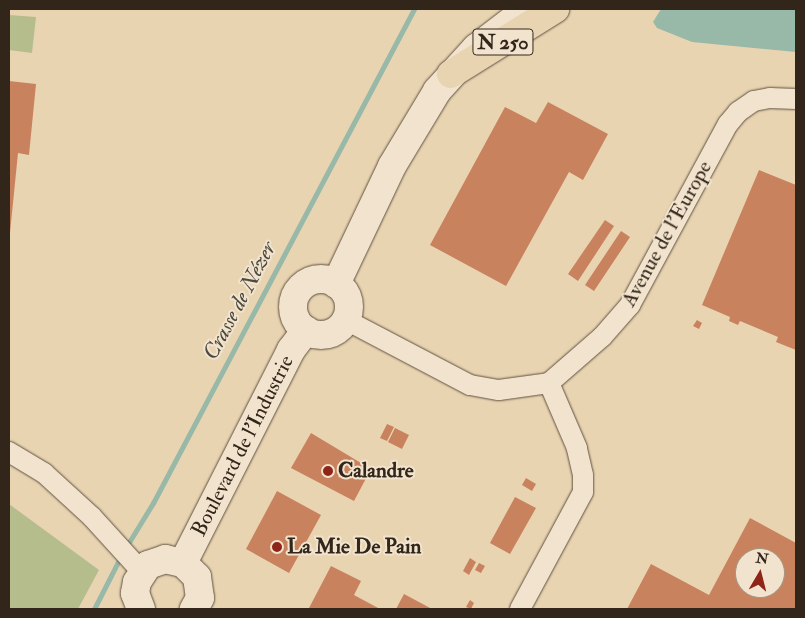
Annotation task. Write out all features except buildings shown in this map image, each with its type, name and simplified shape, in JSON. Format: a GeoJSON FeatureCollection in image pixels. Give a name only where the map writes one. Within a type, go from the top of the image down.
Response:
{"type":"FeatureCollection","features":[{"type":"Feature","properties":{"kind":"highway","name":"N 250"},"geometry":{"type":"LineString","coordinates":[[450,74],[555,9]]}},
{"type":"Feature","properties":{"kind":"street"},"geometry":{"type":"LineString","coordinates":[[336,284],[392,166],[421,113],[450,74],[517,13]]}},
{"type":"Feature","properties":{"kind":"street","name":"Avenue de l'Europe"},"geometry":{"type":"LineString","coordinates":[[549,382],[602,337],[630,306],[728,124],[738,112],[754,102],[770,98],[796,99]]}},
{"type":"Feature","properties":{"kind":"street"},"geometry":{"type":"LineString","coordinates":[[317,280],[336,284],[342,289],[349,304],[346,320],[333,333],[314,334],[306,330],[295,316],[294,306],[300,289],[317,280]]}},
{"type":"Feature","properties":{"kind":"street"},"geometry":{"type":"LineString","coordinates":[[346,320],[470,385],[499,390],[549,382],[576,448],[584,475],[582,492],[520,609]]}},
{"type":"Feature","properties":{"kind":"street","name":"Boulevard de l'Industrie"},"geometry":{"type":"LineString","coordinates":[[183,563],[291,350],[306,330]]}},
{"type":"Feature","properties":{"kind":"street"},"geometry":{"type":"LineString","coordinates":[[9,452],[44,473],[129,557],[148,565],[165,559],[183,563],[197,577],[200,587],[197,608]]}},
{"type":"Feature","properties":{"kind":"street"},"geometry":{"type":"LineString","coordinates":[[129,557],[135,593],[141,609]]}},
{"type":"Feature","properties":{"kind":"green space"},"geometry":{"type":"Polygon","coordinates":[[[9,15],[36,17],[32,53],[9,50],[9,15]]]}},
{"type":"Feature","properties":{"kind":"green space"},"geometry":{"type":"Polygon","coordinates":[[[9,504],[99,570],[78,609],[9,609],[9,504]]]}},
{"type":"Feature","properties":{"kind":"shaded area"},"geometry":{"type":"Polygon","coordinates":[[[661,9],[796,9],[796,52],[692,42],[657,28],[653,22],[661,9]]]}},
{"type":"Feature","properties":{"kind":"waterway","name":"Crasse de Nézer"},"geometry":{"type":"LineString","coordinates":[[126,547],[153,503],[414,9]]}},
{"type":"Feature","properties":{"kind":"waterway","name":"Crasse de Nézer"},"geometry":{"type":"LineString","coordinates":[[94,609],[121,556]]}},
{"type":"Feature","properties":{"kind":"place","name":"Calandre"},"geometry":{"type":"Point","coordinates":[328,471]}},
{"type":"Feature","properties":{"kind":"place","name":"La Mie De Pain"},"geometry":{"type":"Point","coordinates":[277,547]}}]}
